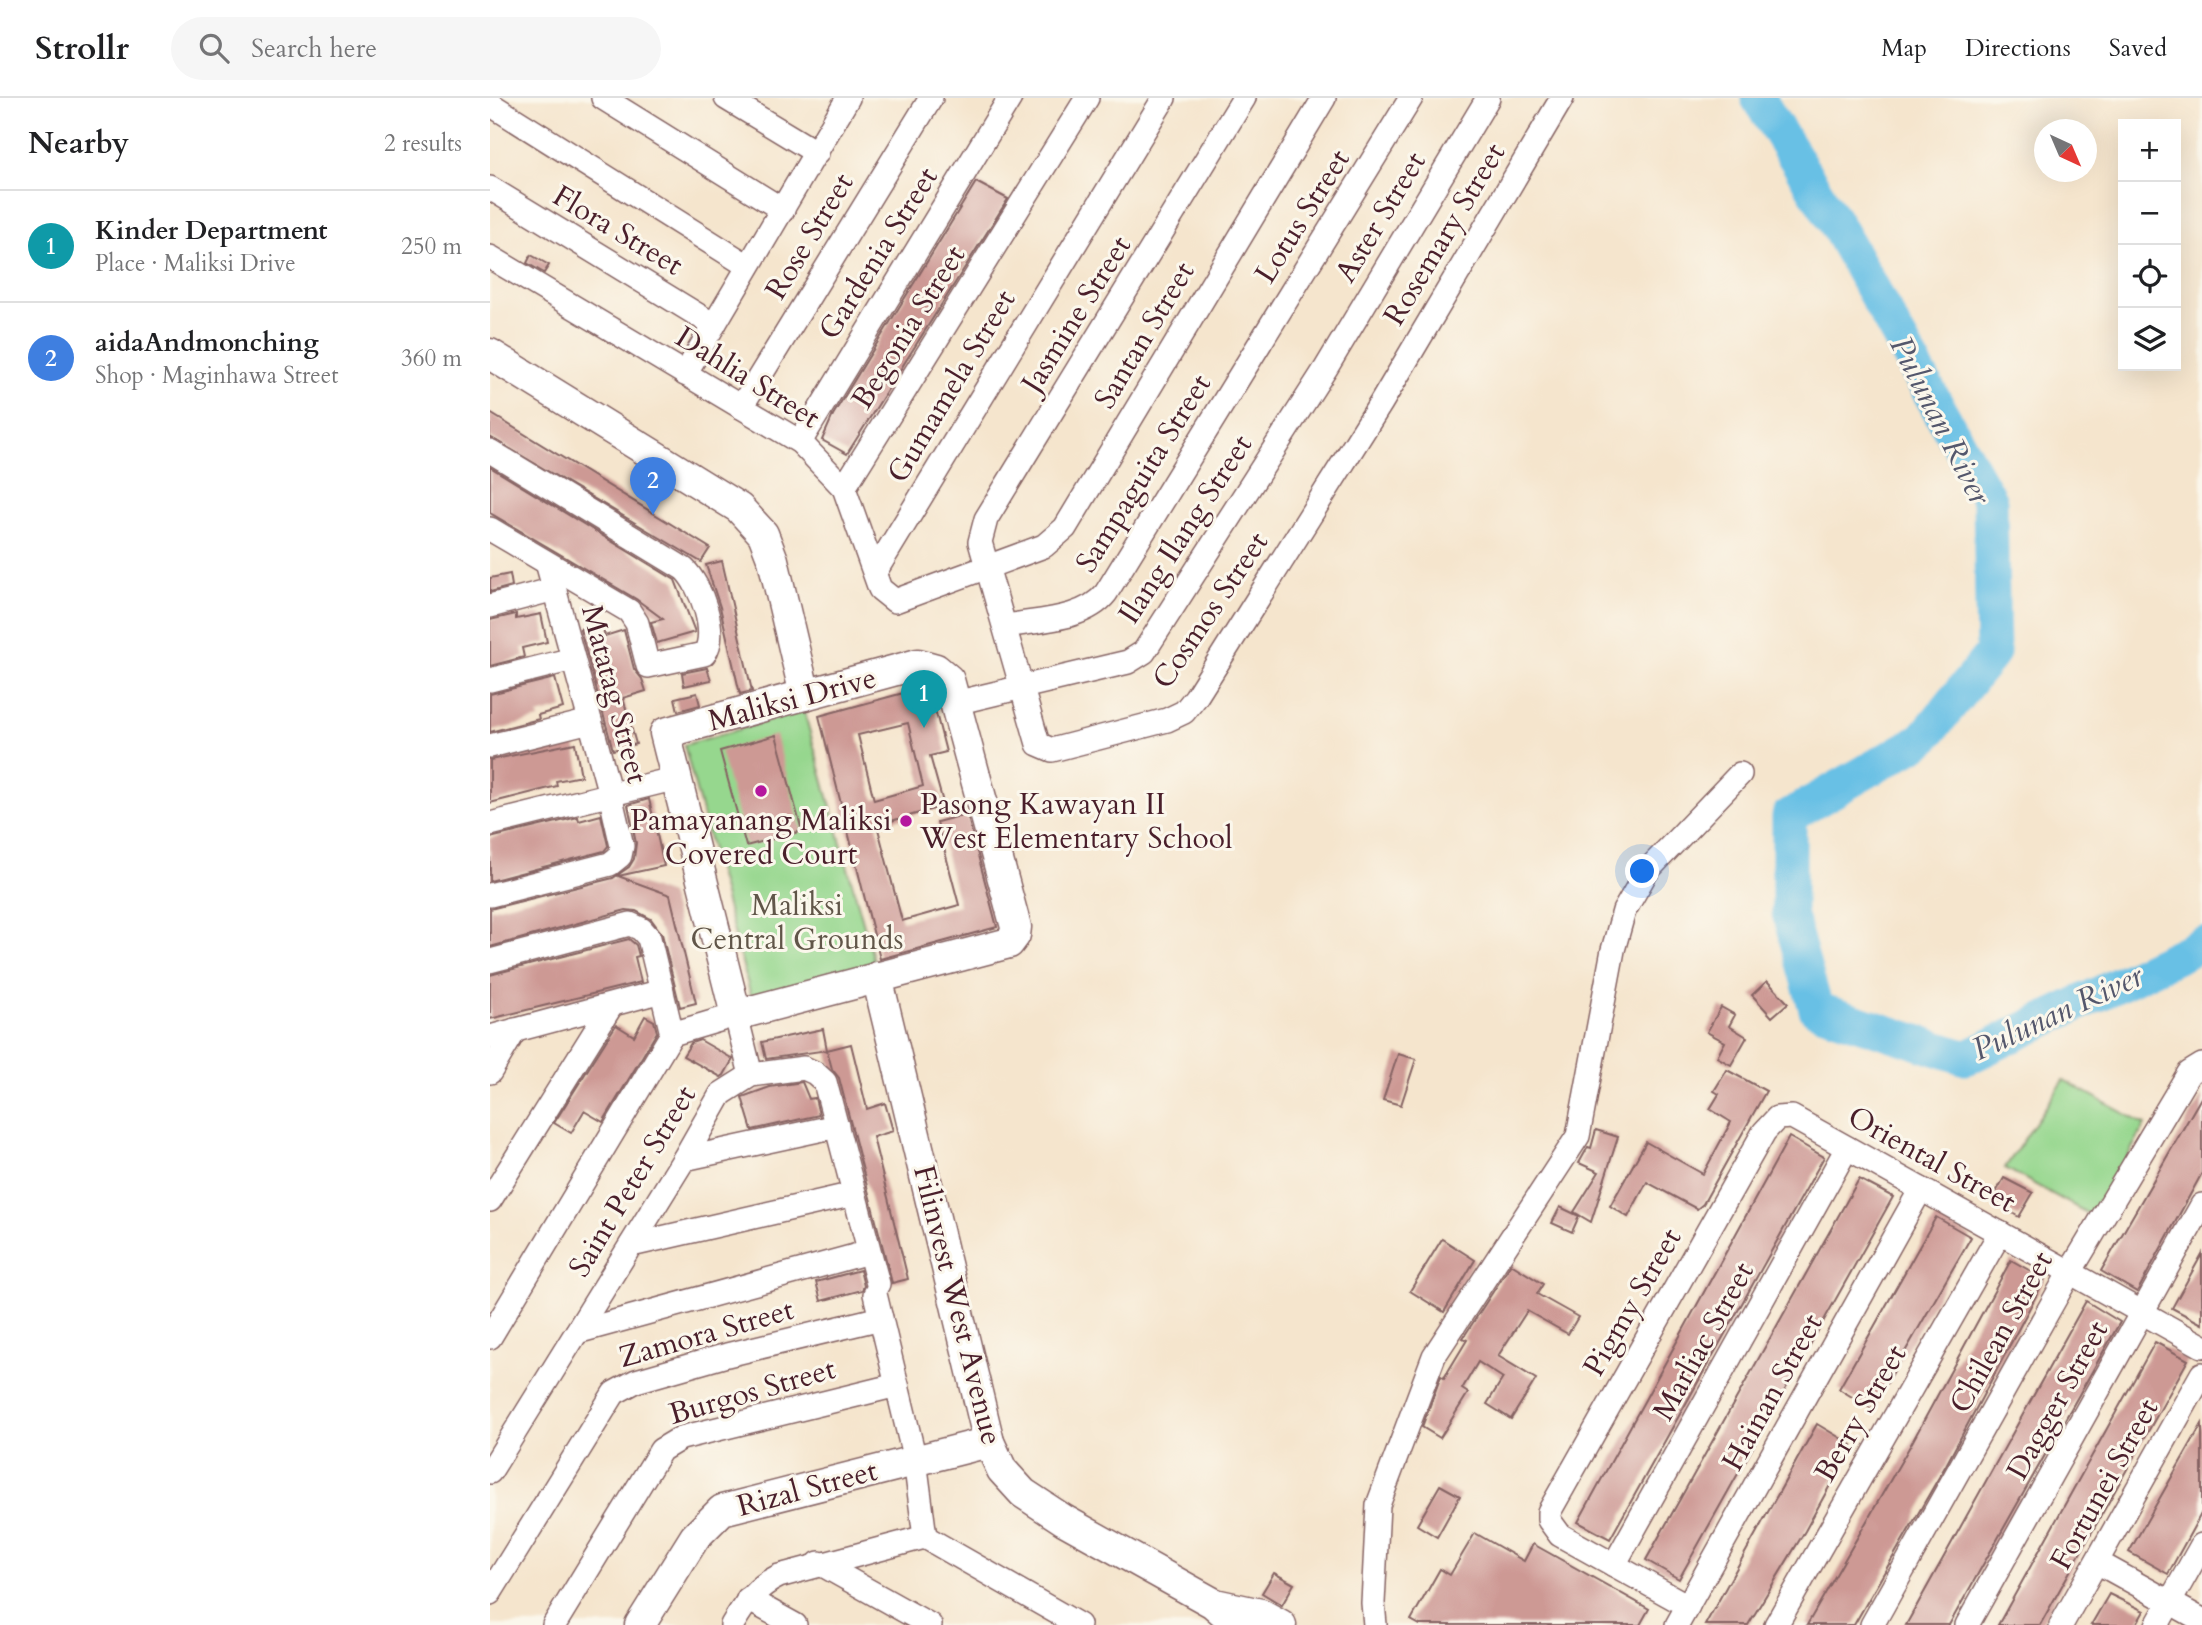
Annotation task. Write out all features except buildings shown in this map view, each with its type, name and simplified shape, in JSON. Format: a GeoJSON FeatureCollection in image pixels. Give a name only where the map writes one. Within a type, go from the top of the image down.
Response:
{"type":"FeatureCollection","features":[{"type":"Feature","properties":{"kind":"street"},"geometry":{"type":"LineString","coordinates":[[603,98],[783,210]]}},
{"type":"Feature","properties":{"kind":"street"},"geometry":{"type":"LineString","coordinates":[[726,98],[817,153]]}},
{"type":"Feature","properties":{"kind":"street","name":"Rose Street"},"geometry":{"type":"LineString","coordinates":[[741,407],[931,98]]}},
{"type":"Feature","properties":{"kind":"street","name":"Gardenia Street"},"geometry":{"type":"LineString","coordinates":[[800,442],[1010,98]]}},
{"type":"Feature","properties":{"kind":"street","name":"Begonia Street"},"geometry":{"type":"LineString","coordinates":[[844,488],[1087,98]]}},
{"type":"Feature","properties":{"kind":"street","name":"Gumamela Street"},"geometry":{"type":"LineString","coordinates":[[875,572],[1164,98]]}},
{"type":"Feature","properties":{"kind":"street","name":"Jasmine Street"},"geometry":{"type":"LineString","coordinates":[[987,568],[980,542],[986,519],[1244,98]]}},
{"type":"Feature","properties":{"kind":"street","name":"Santan Street"},"geometry":{"type":"LineString","coordinates":[[987,568],[1044,546],[1065,528],[1324,98]]}},
{"type":"Feature","properties":{"kind":"street","name":"Lotus Street"},"geometry":{"type":"LineString","coordinates":[[1268,331],[1411,98]]}},
{"type":"Feature","properties":{"kind":"street","name":"Aster Street"},"geometry":{"type":"LineString","coordinates":[[1326,368],[1488,98]]}},
{"type":"Feature","properties":{"kind":"street","name":"Rosemary Street"},"geometry":{"type":"LineString","coordinates":[[1381,403],[1562,98]]}},
{"type":"Feature","properties":{"kind":"street"},"geometry":{"type":"LineString","coordinates":[[685,374],[817,153],[845,99]]}},
{"type":"Feature","properties":{"kind":"street"},"geometry":{"type":"LineString","coordinates":[[490,104],[748,266]]}},
{"type":"Feature","properties":{"kind":"street","name":"Flora Street"},"geometry":{"type":"LineString","coordinates":[[490,188],[714,325]]}},
{"type":"Feature","properties":{"kind":"street","name":"Dahlia Street"},"geometry":{"type":"LineString","coordinates":[[490,257],[800,442],[844,488],[880,589],[895,601],[987,568]]}},
{"type":"Feature","properties":{"kind":"street","name":"Sampaguita Street"},"geometry":{"type":"LineString","coordinates":[[1007,626],[1084,611],[1097,605],[1268,331]]}},
{"type":"Feature","properties":{"kind":"street"},"geometry":{"type":"LineString","coordinates":[[490,354],[739,508],[763,534],[773,560],[805,695]]}},
{"type":"Feature","properties":{"kind":"street","name":"Ilang Ilang Street"},"geometry":{"type":"LineString","coordinates":[[955,704],[1128,663],[1144,652],[1326,368]]}},
{"type":"Feature","properties":{"kind":"street","name":"Cosmos Street"},"geometry":{"type":"LineString","coordinates":[[1021,689],[1038,744],[1052,750],[1167,720],[1184,712],[1381,403]]}},
{"type":"Feature","properties":{"kind":"street"},"geometry":{"type":"LineString","coordinates":[[490,451],[692,577],[712,636],[710,646],[704,654],[648,666],[637,623],[629,611],[492,531]]}},
{"type":"Feature","properties":{"kind":"street","name":"Matatag Street"},"geometry":{"type":"LineString","coordinates":[[490,895],[610,864],[620,856],[622,846],[548,566]]}},
{"type":"Feature","properties":{"kind":"street"},"geometry":{"type":"LineString","coordinates":[[987,568],[1007,626],[1021,689]]}},
{"type":"Feature","properties":{"kind":"street"},"geometry":{"type":"LineString","coordinates":[[490,606],[555,589]]}},
{"type":"Feature","properties":{"kind":"street"},"geometry":{"type":"LineString","coordinates":[[490,680],[573,659]]}},
{"type":"Feature","properties":{"kind":"street","name":"Maliksi Drive"},"geometry":{"type":"LineString","coordinates":[[918,664],[936,669],[948,680],[955,704],[1016,928],[1015,935],[1009,943],[736,1015],[665,733],[918,664]]}},
{"type":"Feature","properties":{"kind":"street"},"geometry":{"type":"LineString","coordinates":[[490,746],[590,721]]}},
{"type":"Feature","properties":{"kind":"street"},"geometry":{"type":"LineString","coordinates":[[1375,1625],[1373,1603],[1378,1506],[1382,1493],[1434,1356],[1578,1136],[1613,950],[1623,911],[1647,870],[1740,774]]}},
{"type":"Feature","properties":{"kind":"street"},"geometry":{"type":"LineString","coordinates":[[490,824],[677,778]]}},
{"type":"Feature","properties":{"kind":"street"},"geometry":{"type":"LineString","coordinates":[[490,961],[630,925],[641,929],[649,938],[672,1034]]}},
{"type":"Feature","properties":{"kind":"street","name":"Filinvest West Avenue"},"geometry":{"type":"LineString","coordinates":[[877,977],[989,1442],[1002,1470],[1023,1493],[1064,1520],[1213,1603],[1238,1625]]}},
{"type":"Feature","properties":{"kind":"street"},"geometry":{"type":"LineString","coordinates":[[490,1037],[662,991]]}},
{"type":"Feature","properties":{"kind":"street"},"geometry":{"type":"LineString","coordinates":[[490,1200],[611,1006]]}},
{"type":"Feature","properties":{"kind":"street"},"geometry":{"type":"LineString","coordinates":[[490,1337],[672,1034],[736,1015],[751,1075],[804,1068],[816,1073],[825,1082],[869,1252],[881,1318],[915,1460],[925,1536]]}},
{"type":"Feature","properties":{"kind":"street"},"geometry":{"type":"LineString","coordinates":[[490,1072],[515,1030]]}},
{"type":"Feature","properties":{"kind":"street","name":"Chilean Street"},"geometry":{"type":"LineString","coordinates":[[1872,1625],[2070,1272],[2195,1069]]}},
{"type":"Feature","properties":{"kind":"street","name":"Saint Peter Street"},"geometry":{"type":"LineString","coordinates":[[490,1472],[684,1159],[721,1094],[751,1075]]}},
{"type":"Feature","properties":{"kind":"street","name":"Oriental Street"},"geometry":{"type":"LineString","coordinates":[[1777,1118],[1792,1117],[2202,1346]]}},
{"type":"Feature","properties":{"kind":"street","name":"Pigmy Street"},"geometry":{"type":"LineString","coordinates":[[1614,1565],[1560,1535],[1549,1520],[1549,1512],[1764,1132],[1777,1118]]}},
{"type":"Feature","properties":{"kind":"street"},"geometry":{"type":"LineString","coordinates":[[684,1159],[837,1126]]}},
{"type":"Feature","properties":{"kind":"street","name":"Marliac Street"},"geometry":{"type":"LineString","coordinates":[[1614,1565],[1847,1148]]}},
{"type":"Feature","properties":{"kind":"street","name":"Hainan Street"},"geometry":{"type":"LineString","coordinates":[[1683,1616],[1921,1189]]}},
{"type":"Feature","properties":{"kind":"street"},"geometry":{"type":"LineString","coordinates":[[631,1245],[854,1194]]}},
{"type":"Feature","properties":{"kind":"street","name":"Dagger Street"},"geometry":{"type":"LineString","coordinates":[[1967,1625],[2202,1205]]}},
{"type":"Feature","properties":{"kind":"street","name":"Berry Street"},"geometry":{"type":"LineString","coordinates":[[1776,1625],[2000,1233]]}},
{"type":"Feature","properties":{"kind":"street","name":"Saint Peter Street"},"geometry":{"type":"LineString","coordinates":[[577,1332],[869,1252]]}},
{"type":"Feature","properties":{"kind":"street","name":"Zamora Street"},"geometry":{"type":"LineString","coordinates":[[490,1593],[614,1393],[636,1381],[727,1355],[881,1318]]}},
{"type":"Feature","properties":{"kind":"street","name":"Fortunei Street"},"geometry":{"type":"LineString","coordinates":[[2061,1625],[2202,1374]]}},
{"type":"Feature","properties":{"kind":"street","name":"Burgos Street"},"geometry":{"type":"LineString","coordinates":[[554,1625],[661,1450],[681,1438],[897,1385]]}},
{"type":"Feature","properties":{"kind":"street","name":"Rizal Street"},"geometry":{"type":"LineString","coordinates":[[640,1625],[695,1537],[722,1510],[989,1442]]}},
{"type":"Feature","properties":{"kind":"street"},"geometry":{"type":"LineString","coordinates":[[732,1625],[748,1598],[771,1580],[819,1563],[925,1536],[1079,1625]]}},
{"type":"Feature","properties":{"kind":"street"},"geometry":{"type":"LineString","coordinates":[[2157,1625],[2202,1545]]}},
{"type":"Feature","properties":{"kind":"street"},"geometry":{"type":"LineString","coordinates":[[2097,1562],[2202,1620]]}},
{"type":"Feature","properties":{"kind":"street"},"geometry":{"type":"LineString","coordinates":[[819,1563],[930,1625]]}},
{"type":"Feature","properties":{"kind":"street"},"geometry":{"type":"LineString","coordinates":[[1614,1565],[1683,1616]]}},
{"type":"Feature","properties":{"kind":"street"},"geometry":{"type":"LineString","coordinates":[[748,1598],[795,1625]]}},
{"type":"Feature","properties":{"kind":"street","name":"Filinvest West Avenue"},"geometry":{"type":"LineString","coordinates":[[1213,1603],[1261,1614],[1281,1625]]}},
{"type":"Feature","properties":{"kind":"green space","name":"Maliksi Central Grounds"},"geometry":{"type":"Polygon","coordinates":[[[804,711],[876,968],[752,1000],[684,745],[804,711]]]}},
{"type":"Feature","properties":{"kind":"green space"},"geometry":{"type":"Polygon","coordinates":[[[2064,1080],[2145,1125],[2094,1217],[2005,1168],[2064,1080]]]}},
{"type":"Feature","properties":{"kind":"waterway","name":"Pulunan River"},"geometry":{"type":"LineString","coordinates":[[1758,98],[1836,224],[1990,501],[1993,652],[1923,739],[1789,816],[1789,913],[1816,1009],[1966,1058],[2202,944]]}},
{"type":"Feature","properties":{"kind":"place","name":"aidaAndmonching"},"geometry":{"type":"Point","coordinates":[653,515]}},
{"type":"Feature","properties":{"kind":"place","name":"Kinder Department"},"geometry":{"type":"Point","coordinates":[924,728]}},
{"type":"Feature","properties":{"kind":"place","name":"Pamayanang Maliksi Covered Court"},"geometry":{"type":"Point","coordinates":[761,791]}},
{"type":"Feature","properties":{"kind":"place","name":"Pasong Kawayan II West Elementary School"},"geometry":{"type":"Point","coordinates":[906,821]}}]}
